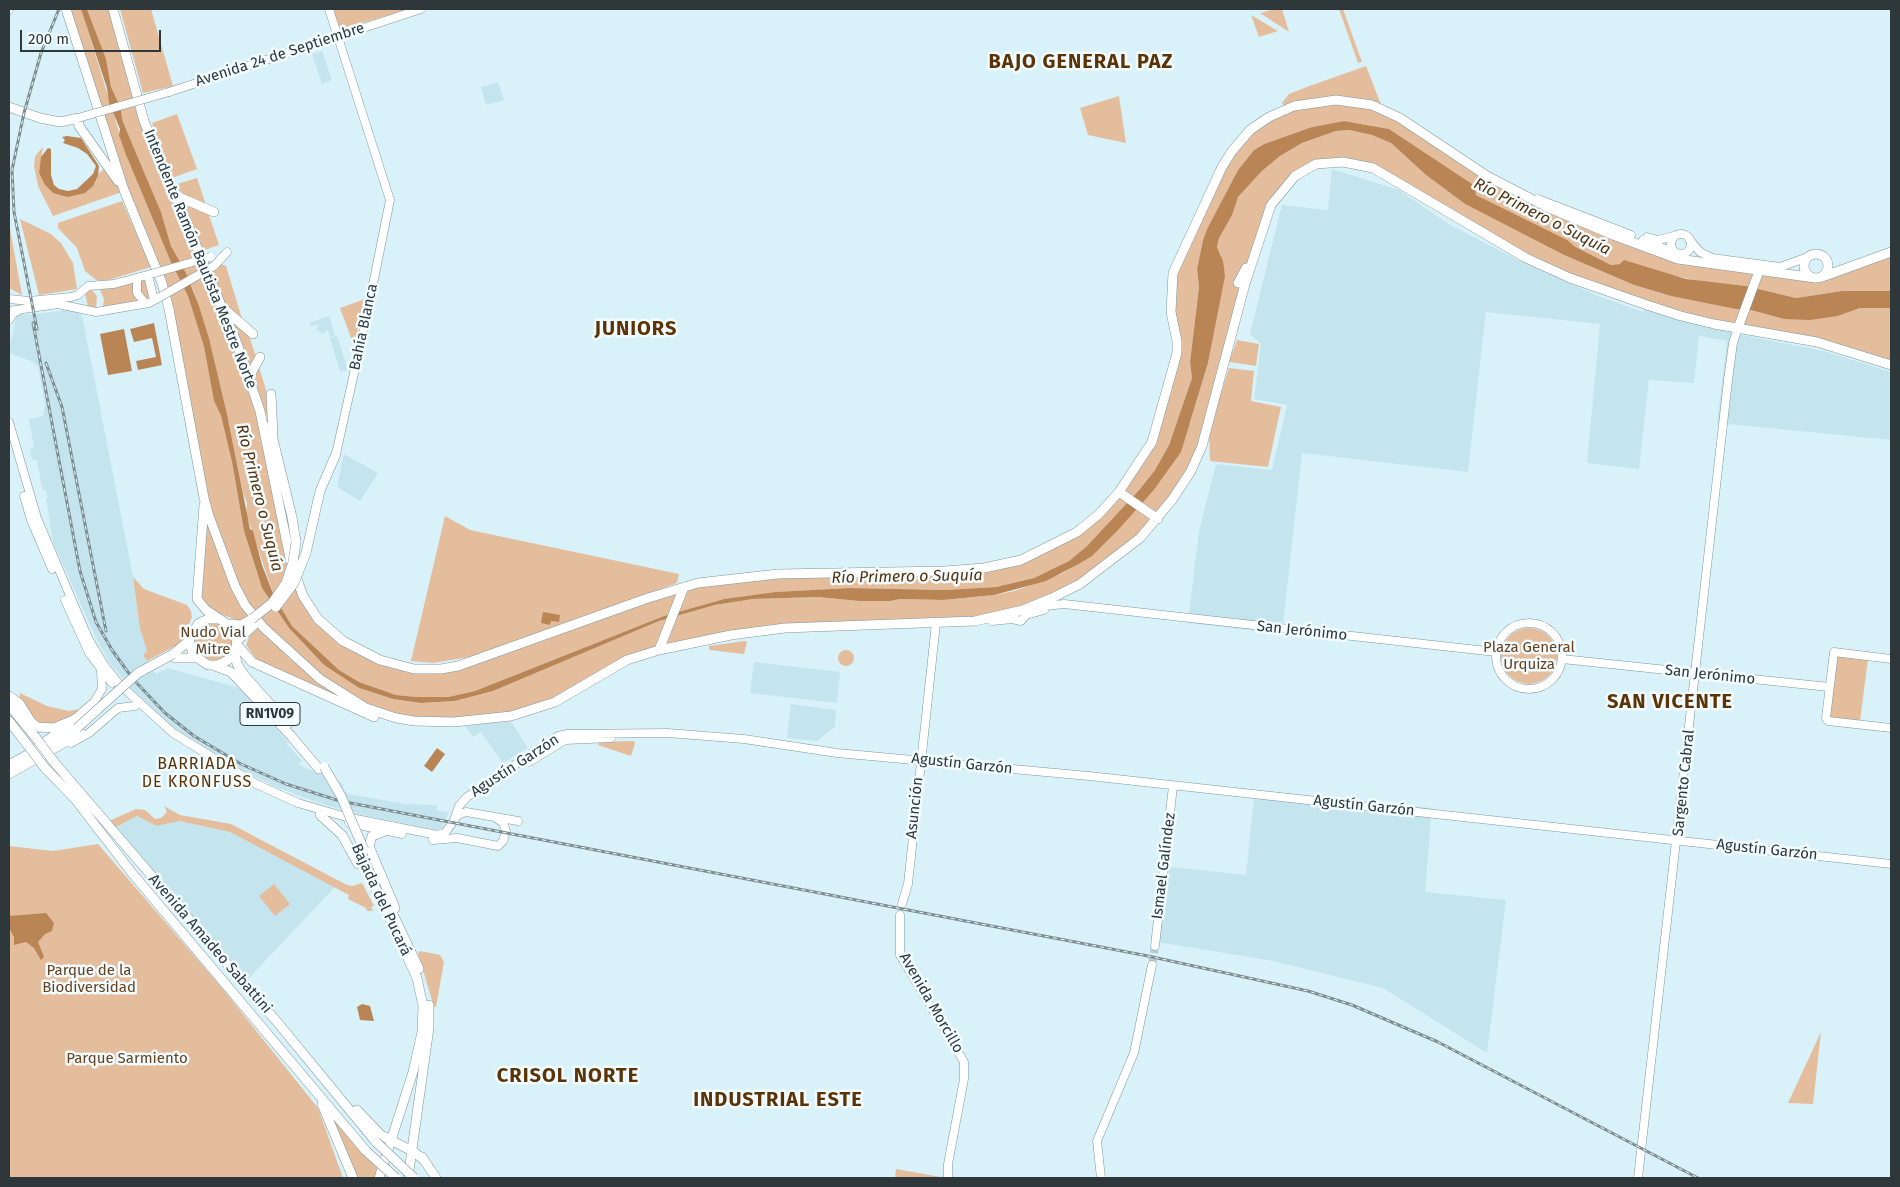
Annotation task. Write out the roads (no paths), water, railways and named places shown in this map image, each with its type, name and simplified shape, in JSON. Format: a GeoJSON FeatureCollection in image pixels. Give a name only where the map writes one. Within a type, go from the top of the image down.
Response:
{"type":"FeatureCollection","features":[{"type":"Feature","properties":{"kind":"main road"},"geometry":{"type":"LineString","coordinates":[[66,9],[124,190],[162,283],[169,309],[204,498],[238,591],[264,628],[294,657],[343,695],[380,714],[414,722]]}},
{"type":"Feature","properties":{"kind":"main road","name":"Intendente Ramón Bautista Mestre Norte"},"geometry":{"type":"LineString","coordinates":[[113,9],[144,121],[220,305],[260,411],[291,563],[303,596],[313,612],[336,636],[380,660],[414,669],[450,668],[682,590],[753,576],[959,571],[1008,564],[1041,552],[1077,532],[1122,495],[1152,442],[1176,360],[1178,341],[1171,312],[1174,268],[1225,161],[1250,130],[1281,111],[1322,100],[1351,101],[1372,105],[1400,118],[1482,173],[1546,207],[1638,245],[1678,259],[1759,271],[1818,277],[1891,252]]}},
{"type":"Feature","properties":{"kind":"main road"},"geometry":{"type":"LineString","coordinates":[[329,9],[337,35]]}},
{"type":"Feature","properties":{"kind":"main road","name":"Avenida 24 de Septiembre"},"geometry":{"type":"LineString","coordinates":[[78,118],[168,92],[421,9]]}},
{"type":"Feature","properties":{"kind":"main road","name":"Bahía Blanca"},"geometry":{"type":"LineString","coordinates":[[336,454],[366,324],[390,200],[337,35]]}},
{"type":"Feature","properties":{"kind":"main road"},"geometry":{"type":"LineString","coordinates":[[9,107],[40,118],[60,122],[78,118],[79,126],[124,190]]}},
{"type":"Feature","properties":{"kind":"main road"},"geometry":{"type":"LineString","coordinates":[[228,624],[234,632],[236,646],[252,662],[355,710],[383,720],[414,722],[486,720],[535,710],[567,696],[627,660],[659,648],[766,630],[975,621],[1023,610],[1065,592],[1096,573],[1140,538],[1186,480],[1202,446],[1255,253],[1272,203],[1296,176],[1310,166],[1322,163],[1359,164],[1385,174],[1504,246],[1564,276],[1681,316],[1739,324],[1818,342],[1891,365]]}},
{"type":"Feature","properties":{"kind":"main road"},"geometry":{"type":"LineString","coordinates":[[172,190],[180,197],[214,212]]}},
{"type":"Feature","properties":{"kind":"main road"},"geometry":{"type":"LineString","coordinates":[[1520,192],[1630,236]]}},
{"type":"Feature","properties":{"kind":"main road"},"geometry":{"type":"LineString","coordinates":[[1733,267],[1673,252],[1643,238],[1658,240],[1682,234],[1700,252],[1712,258],[1780,267],[1816,254],[1826,260],[1827,271],[1818,277],[1808,275],[1804,268],[1808,258]]}},
{"type":"Feature","properties":{"kind":"main road"},"geometry":{"type":"LineString","coordinates":[[1673,252],[1670,242],[1674,236]]}},
{"type":"Feature","properties":{"kind":"main road"},"geometry":{"type":"LineString","coordinates":[[1683,254],[1690,248],[1689,239]]}},
{"type":"Feature","properties":{"kind":"main road"},"geometry":{"type":"LineString","coordinates":[[9,299],[29,301],[71,298],[78,295],[88,286],[114,284],[227,252],[214,266],[157,299],[145,303],[92,312],[70,305],[9,310]]}},
{"type":"Feature","properties":{"kind":"main road"},"geometry":{"type":"LineString","coordinates":[[1238,283],[1255,253]]}},
{"type":"Feature","properties":{"kind":"main road"},"geometry":{"type":"LineString","coordinates":[[1739,324],[1759,271]]}},
{"type":"Feature","properties":{"kind":"main road"},"geometry":{"type":"LineString","coordinates":[[150,274],[157,299]]}},
{"type":"Feature","properties":{"kind":"main road"},"geometry":{"type":"LineString","coordinates":[[137,278],[137,293],[145,303]]}},
{"type":"Feature","properties":{"kind":"main road"},"geometry":{"type":"LineString","coordinates":[[220,305],[253,334]]}},
{"type":"Feature","properties":{"kind":"main road"},"geometry":{"type":"LineString","coordinates":[[9,320],[13,314],[24,308]]}},
{"type":"Feature","properties":{"kind":"main road","name":"Sargento Cabral"},"geometry":{"type":"LineString","coordinates":[[1638,1178],[1678,840],[1728,380],[1733,343],[1739,324]]}},
{"type":"Feature","properties":{"kind":"main road"},"geometry":{"type":"LineString","coordinates":[[248,377],[260,357]]}},
{"type":"Feature","properties":{"kind":"main road"},"geometry":{"type":"LineString","coordinates":[[271,394],[273,439]]}},
{"type":"Feature","properties":{"kind":"main road"},"geometry":{"type":"LineString","coordinates":[[174,656],[195,658],[204,664],[215,666],[228,660],[254,621],[272,603],[286,584],[293,562],[296,542],[295,526],[273,439],[260,411]]}},
{"type":"Feature","properties":{"kind":"main road"},"geometry":{"type":"LineString","coordinates":[[9,422],[26,485],[48,548],[88,638],[116,684],[135,706],[159,728],[221,770],[256,789],[342,823],[434,840],[457,838],[495,847],[502,843],[506,832],[501,821],[494,817]]}},
{"type":"Feature","properties":{"kind":"main road"},"geometry":{"type":"LineString","coordinates":[[9,441],[36,532],[80,634],[101,671],[141,706],[173,733],[235,773],[342,823],[437,836],[445,833],[453,821]]}},
{"type":"Feature","properties":{"kind":"main road"},"geometry":{"type":"LineString","coordinates":[[204,498],[196,595],[200,605],[228,624],[241,625],[254,621],[284,598],[299,574],[306,554],[320,490],[336,454]]}},
{"type":"Feature","properties":{"kind":"main road"},"geometry":{"type":"LineString","coordinates":[[1122,495],[1156,517]]}},
{"type":"Feature","properties":{"kind":"main road"},"geometry":{"type":"LineString","coordinates":[[659,648],[682,590]]}},
{"type":"Feature","properties":{"kind":"main road","name":"San Jerónimo"},"geometry":{"type":"LineString","coordinates":[[1023,610],[1059,604],[1496,652]]}},
{"type":"Feature","properties":{"kind":"main road","name":"San Jerónimo"},"geometry":{"type":"LineString","coordinates":[[975,621],[1016,619],[1021,621],[1026,615],[1048,609],[1108,609]]}},
{"type":"Feature","properties":{"kind":"main road"},"geometry":{"type":"LineString","coordinates":[[9,774],[20,763],[78,727],[141,677],[174,656],[189,641],[197,624],[205,620],[218,619]]}},
{"type":"Feature","properties":{"kind":"main road","name":"Asunción"},"geometry":{"type":"LineString","coordinates":[[902,904],[908,884],[936,623]]}},
{"type":"Feature","properties":{"kind":"main road"},"geometry":{"type":"LineString","coordinates":[[1532,623],[1542,626],[1557,639],[1562,659],[1554,678],[1545,684],[1525,688],[1511,683],[1500,672],[1496,652],[1504,634],[1522,624],[1532,623]]}},
{"type":"Feature","properties":{"kind":"main road"},"geometry":{"type":"LineString","coordinates":[[189,641],[195,658]]}},
{"type":"Feature","properties":{"kind":"main road","name":"Bajada del Pucará"},"geometry":{"type":"LineString","coordinates":[[236,646],[237,664],[244,675],[322,768],[335,798],[405,936],[425,984],[430,1012],[428,1036],[408,1178]]}},
{"type":"Feature","properties":{"kind":"main road"},"geometry":{"type":"LineString","coordinates":[[1889,658],[1834,652],[1826,718],[1828,721],[1891,728]]}},
{"type":"Feature","properties":{"kind":"main road","name":"San Jerónimo"},"geometry":{"type":"LineString","coordinates":[[1562,659],[1829,687]]}},
{"type":"Feature","properties":{"kind":"main road","name":"Bajada del Pucará"},"geometry":{"type":"LineString","coordinates":[[215,666],[231,672],[322,768]]}},
{"type":"Feature","properties":{"kind":"main road"},"geometry":{"type":"LineString","coordinates":[[101,671],[102,691]]}},
{"type":"Feature","properties":{"kind":"main road"},"geometry":{"type":"LineString","coordinates":[[20,763],[78,727],[102,691],[116,684]]}},
{"type":"Feature","properties":{"kind":"main road"},"geometry":{"type":"LineString","coordinates":[[9,696],[19,703],[30,722],[37,727],[78,727]]}},
{"type":"Feature","properties":{"kind":"main road","name":"Avenida Amadeo Sabattini"},"geometry":{"type":"LineString","coordinates":[[9,706],[54,762],[315,1067],[376,1142],[414,1178]]}},
{"type":"Feature","properties":{"kind":"main road"},"geometry":{"type":"LineString","coordinates":[[9,765],[20,763],[83,737],[118,708],[135,706]]}},
{"type":"Feature","properties":{"kind":"main road","name":"Avenida Amadeo Sabattini"},"geometry":{"type":"LineString","coordinates":[[9,721],[45,768],[75,799],[132,873],[302,1072],[366,1151],[396,1178]]}},
{"type":"Feature","properties":{"kind":"main road","name":"Agustín Garzón"},"geometry":{"type":"LineString","coordinates":[[453,821],[458,806],[467,797],[554,738],[568,734],[642,732],[703,735],[837,753],[1173,786],[1891,864]]}},
{"type":"Feature","properties":{"kind":"main road","name":"Agustín Garzón"},"geometry":{"type":"LineString","coordinates":[[478,813],[471,808],[472,800],[558,742],[569,739],[668,737],[824,754],[837,753]]}},
{"type":"Feature","properties":{"kind":"main road","name":"Ismael Galíndez"},"geometry":{"type":"LineString","coordinates":[[1155,946],[1173,786]]}},
{"type":"Feature","properties":{"kind":"main road","name":"Agustín Garzón"},"geometry":{"type":"LineString","coordinates":[[453,821],[463,812],[478,813]]}},
{"type":"Feature","properties":{"kind":"main road"},"geometry":{"type":"LineString","coordinates":[[478,813],[518,821]]}},
{"type":"Feature","properties":{"kind":"main road"},"geometry":{"type":"LineString","coordinates":[[453,821],[453,832],[457,838]]}},
{"type":"Feature","properties":{"kind":"main road"},"geometry":{"type":"LineString","coordinates":[[342,823],[388,926],[403,948]]}},
{"type":"Feature","properties":{"kind":"main road"},"geometry":{"type":"LineString","coordinates":[[385,832],[372,836],[368,846],[405,936]]}},
{"type":"Feature","properties":{"kind":"main road","name":"Bajada del Pucará"},"geometry":{"type":"LineString","coordinates":[[362,851],[420,986],[424,1014],[413,1072],[396,1119],[379,1177]]}},
{"type":"Feature","properties":{"kind":"main road","name":"Avenida Morcillo"},"geometry":{"type":"LineString","coordinates":[[900,915],[900,955],[960,1052],[964,1062],[964,1079],[948,1164],[948,1178]]}},
{"type":"Feature","properties":{"kind":"main road"},"geometry":{"type":"LineString","coordinates":[[1101,1178],[1097,1141],[1134,1053],[1152,965]]}},
{"type":"Feature","properties":{"kind":"main road"},"geometry":{"type":"LineString","coordinates":[[315,1067],[372,1127],[424,1160]]}},
{"type":"Feature","properties":{"kind":"main road"},"geometry":{"type":"LineString","coordinates":[[302,1072],[326,1110],[353,1178]]}},
{"type":"Feature","properties":{"kind":"main road"},"geometry":{"type":"LineString","coordinates":[[372,1127],[387,1127],[396,1119]]}},
{"type":"Feature","properties":{"kind":"main road"},"geometry":{"type":"LineString","coordinates":[[413,1136],[424,1160],[436,1178]]}},
{"type":"Feature","properties":{"kind":"tunnel"},"geometry":{"type":"LineString","coordinates":[[1152,965],[1155,946]]}},
{"type":"Feature","properties":{"kind":"railway"},"geometry":{"type":"LineString","coordinates":[[37,329],[14,212],[12,170],[24,113],[41,53],[59,9]]}},
{"type":"Feature","properties":{"kind":"railway"},"geometry":{"type":"LineString","coordinates":[[33,323],[80,571],[96,622],[112,650],[133,679],[165,713],[194,736],[241,764],[286,784],[340,801],[1148,956],[1308,991],[1352,1005],[1438,1042],[1698,1178]]}},
{"type":"Feature","properties":{"kind":"railway"},"geometry":{"type":"LineString","coordinates":[[46,363],[62,407],[106,631]]}},
{"type":"Feature","properties":{"kind":"district","name":"BAJO GENERAL PAZ"},"geometry":{"type":"Point","coordinates":[1081,62]}},
{"type":"Feature","properties":{"kind":"district","name":"JUNIORS"},"geometry":{"type":"Point","coordinates":[636,329]}},
{"type":"Feature","properties":{"kind":"district","name":"SAN VICENTE"},"geometry":{"type":"Point","coordinates":[1670,702]}},
{"type":"Feature","properties":{"kind":"district","name":"BARRIADA DE KRONFUSS"},"geometry":{"type":"Point","coordinates":[197,774]}},
{"type":"Feature","properties":{"kind":"district","name":"CRISOL NORTE"},"geometry":{"type":"Point","coordinates":[568,1076]}},
{"type":"Feature","properties":{"kind":"district","name":"INDUSTRIAL ESTE"},"geometry":{"type":"Point","coordinates":[778,1100]}},
{"type":"Feature","properties":{"kind":"water label","name":"Río Primero o Suquía"},"geometry":{"type":"Point","coordinates":[1542,217]}},
{"type":"Feature","properties":{"kind":"water label","name":"Río Primero o Suquía"},"geometry":{"type":"Point","coordinates":[259,498]}},
{"type":"Feature","properties":{"kind":"water label","name":"Río Primero o Suquía"},"geometry":{"type":"Point","coordinates":[907,577]}},
{"type":"Feature","properties":{"kind":"park label","name":"Nudo Vial Mitre"},"geometry":{"type":"Point","coordinates":[213,642]}},
{"type":"Feature","properties":{"kind":"park label","name":"Plaza General Urquiza"},"geometry":{"type":"Point","coordinates":[1529,656]}},
{"type":"Feature","properties":{"kind":"park label","name":"Parque de la Biodiversidad"},"geometry":{"type":"Point","coordinates":[89,980]}},
{"type":"Feature","properties":{"kind":"park label","name":"Parque Sarmiento"},"geometry":{"type":"Point","coordinates":[127,1059]}}]}
